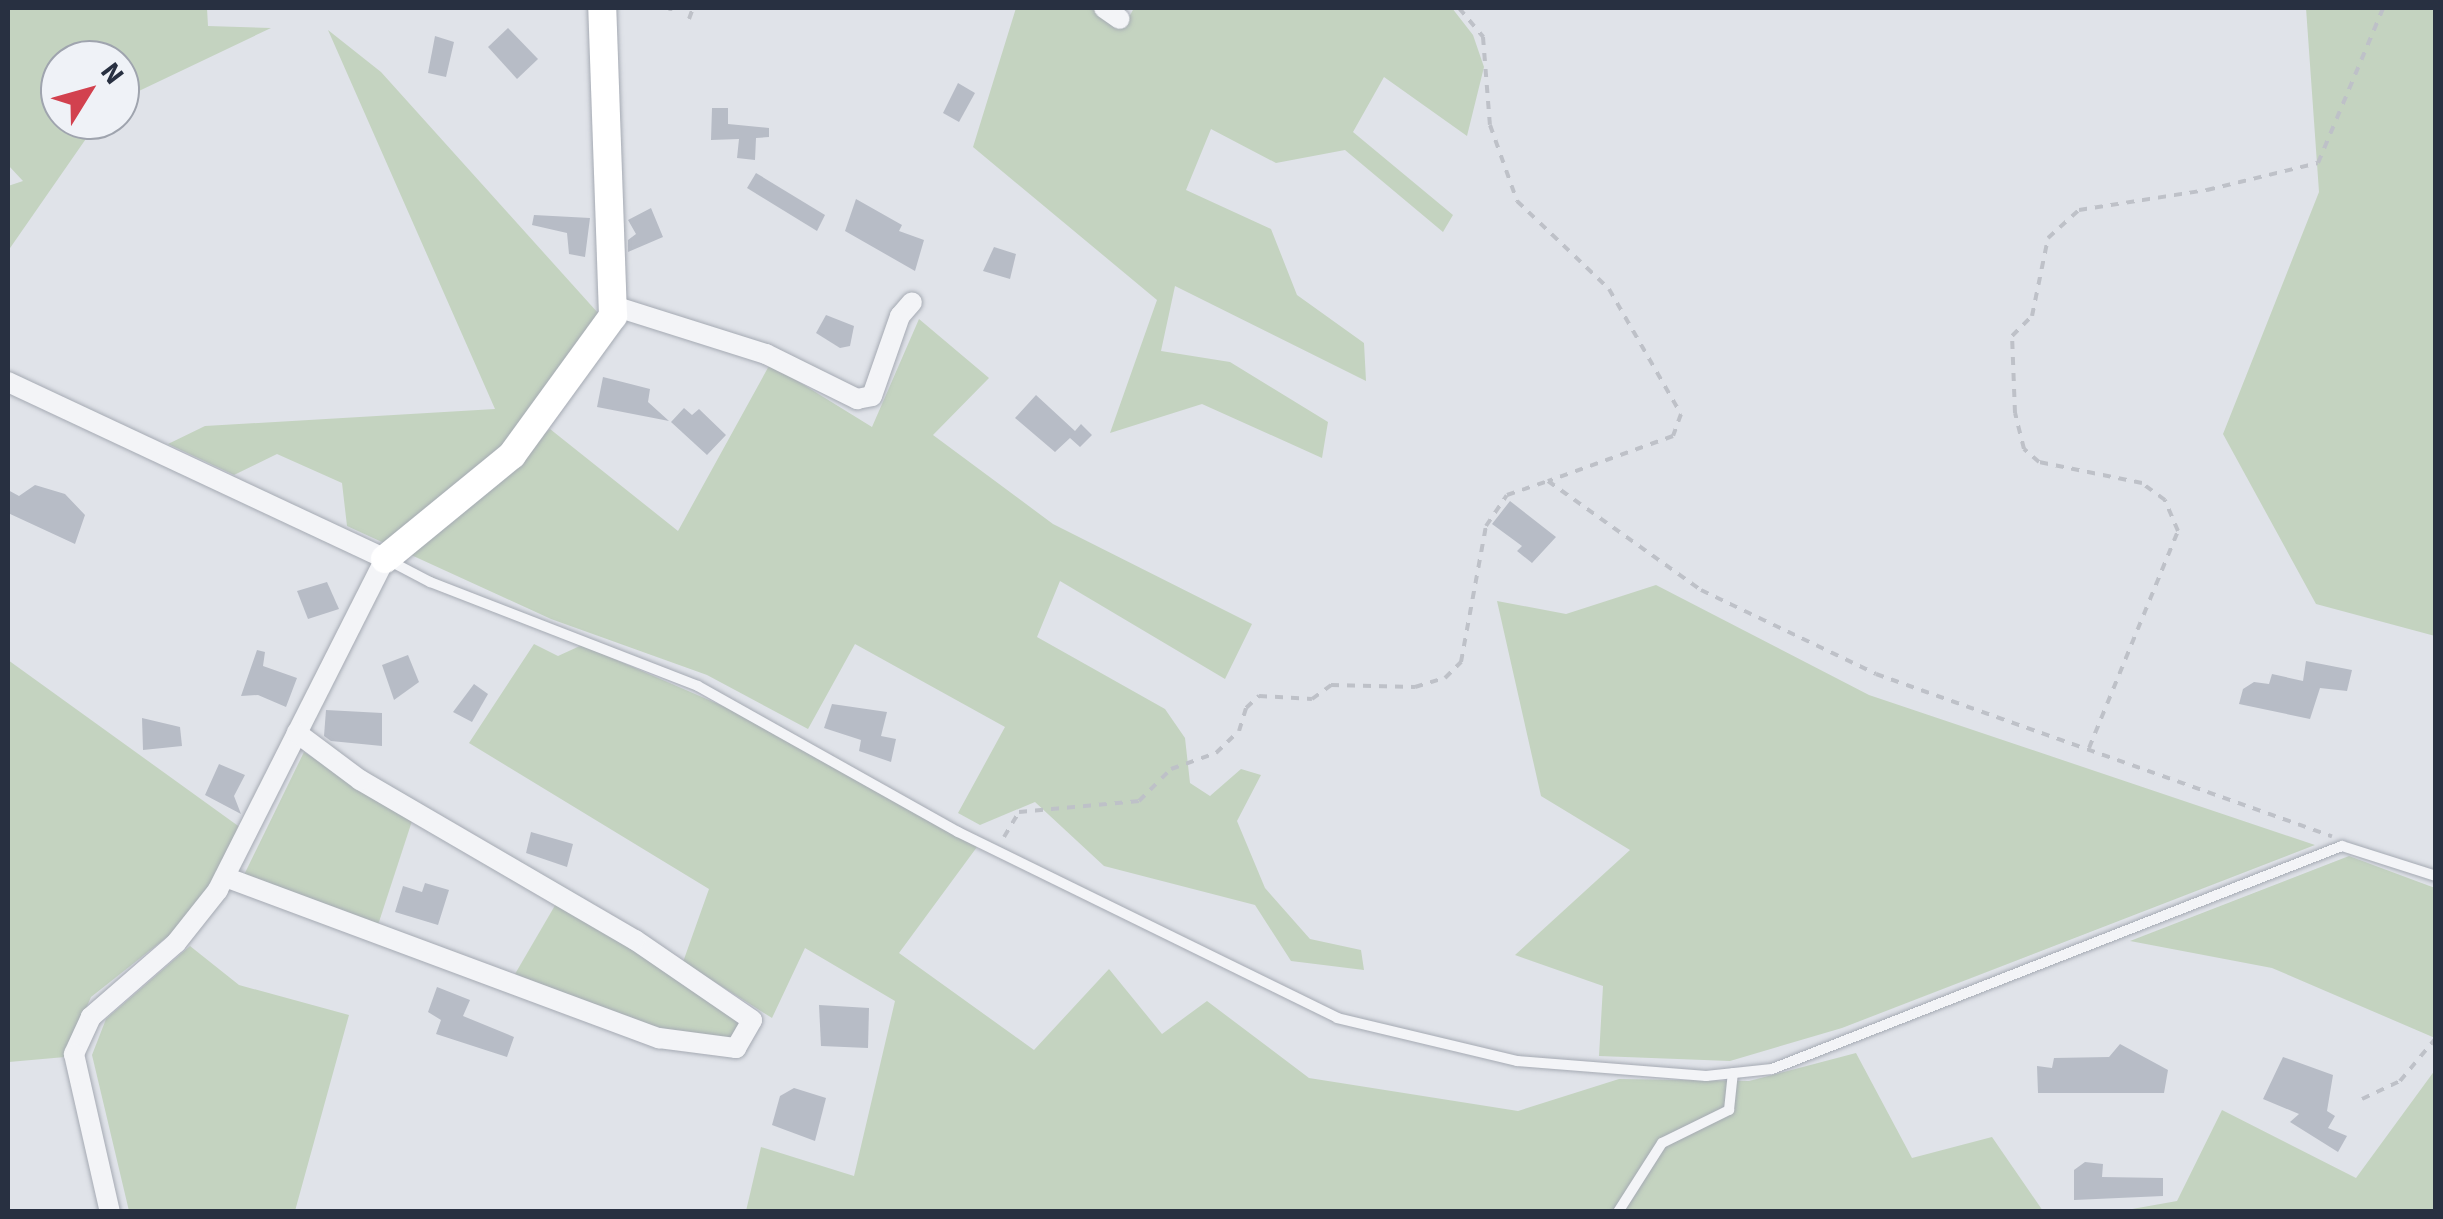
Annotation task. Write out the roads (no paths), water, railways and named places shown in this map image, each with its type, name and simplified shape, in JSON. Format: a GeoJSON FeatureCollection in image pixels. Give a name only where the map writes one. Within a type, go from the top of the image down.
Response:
{"type":"FeatureCollection","features":[{"type":"Feature","properties":{"kind":"street"},"geometry":{"type":"LineString","coordinates":[[110,1212],[74,1054],[91,1017],[176,943],[225,877],[386,558],[512,455],[584,362],[616,307],[602,8]]}},
{"type":"Feature","properties":{"kind":"street"},"geometry":{"type":"LineString","coordinates":[[616,307],[766,354],[857,399],[872,396],[900,316],[912,302]]}},
{"type":"Feature","properties":{"kind":"street"},"geometry":{"type":"LineString","coordinates":[[8,405],[16,387],[386,558]]}},
{"type":"Feature","properties":{"kind":"street"},"geometry":{"type":"LineString","coordinates":[[225,877],[660,1038],[736,1048],[752,1020],[636,940],[360,780],[297,733]]}},
{"type":"Feature","properties":{"kind":"lane"},"geometry":{"type":"LineString","coordinates":[[386,558],[430,582],[698,686],[998,848],[1337,1018],[1517,1061],[1734,1073],[1772,1069],[2342,846],[2436,876]]}},
{"type":"Feature","properties":{"kind":"lane"},"geometry":{"type":"LineString","coordinates":[[1618,1212],[1662,1143],[1729,1110],[1734,1073]]}}]}
